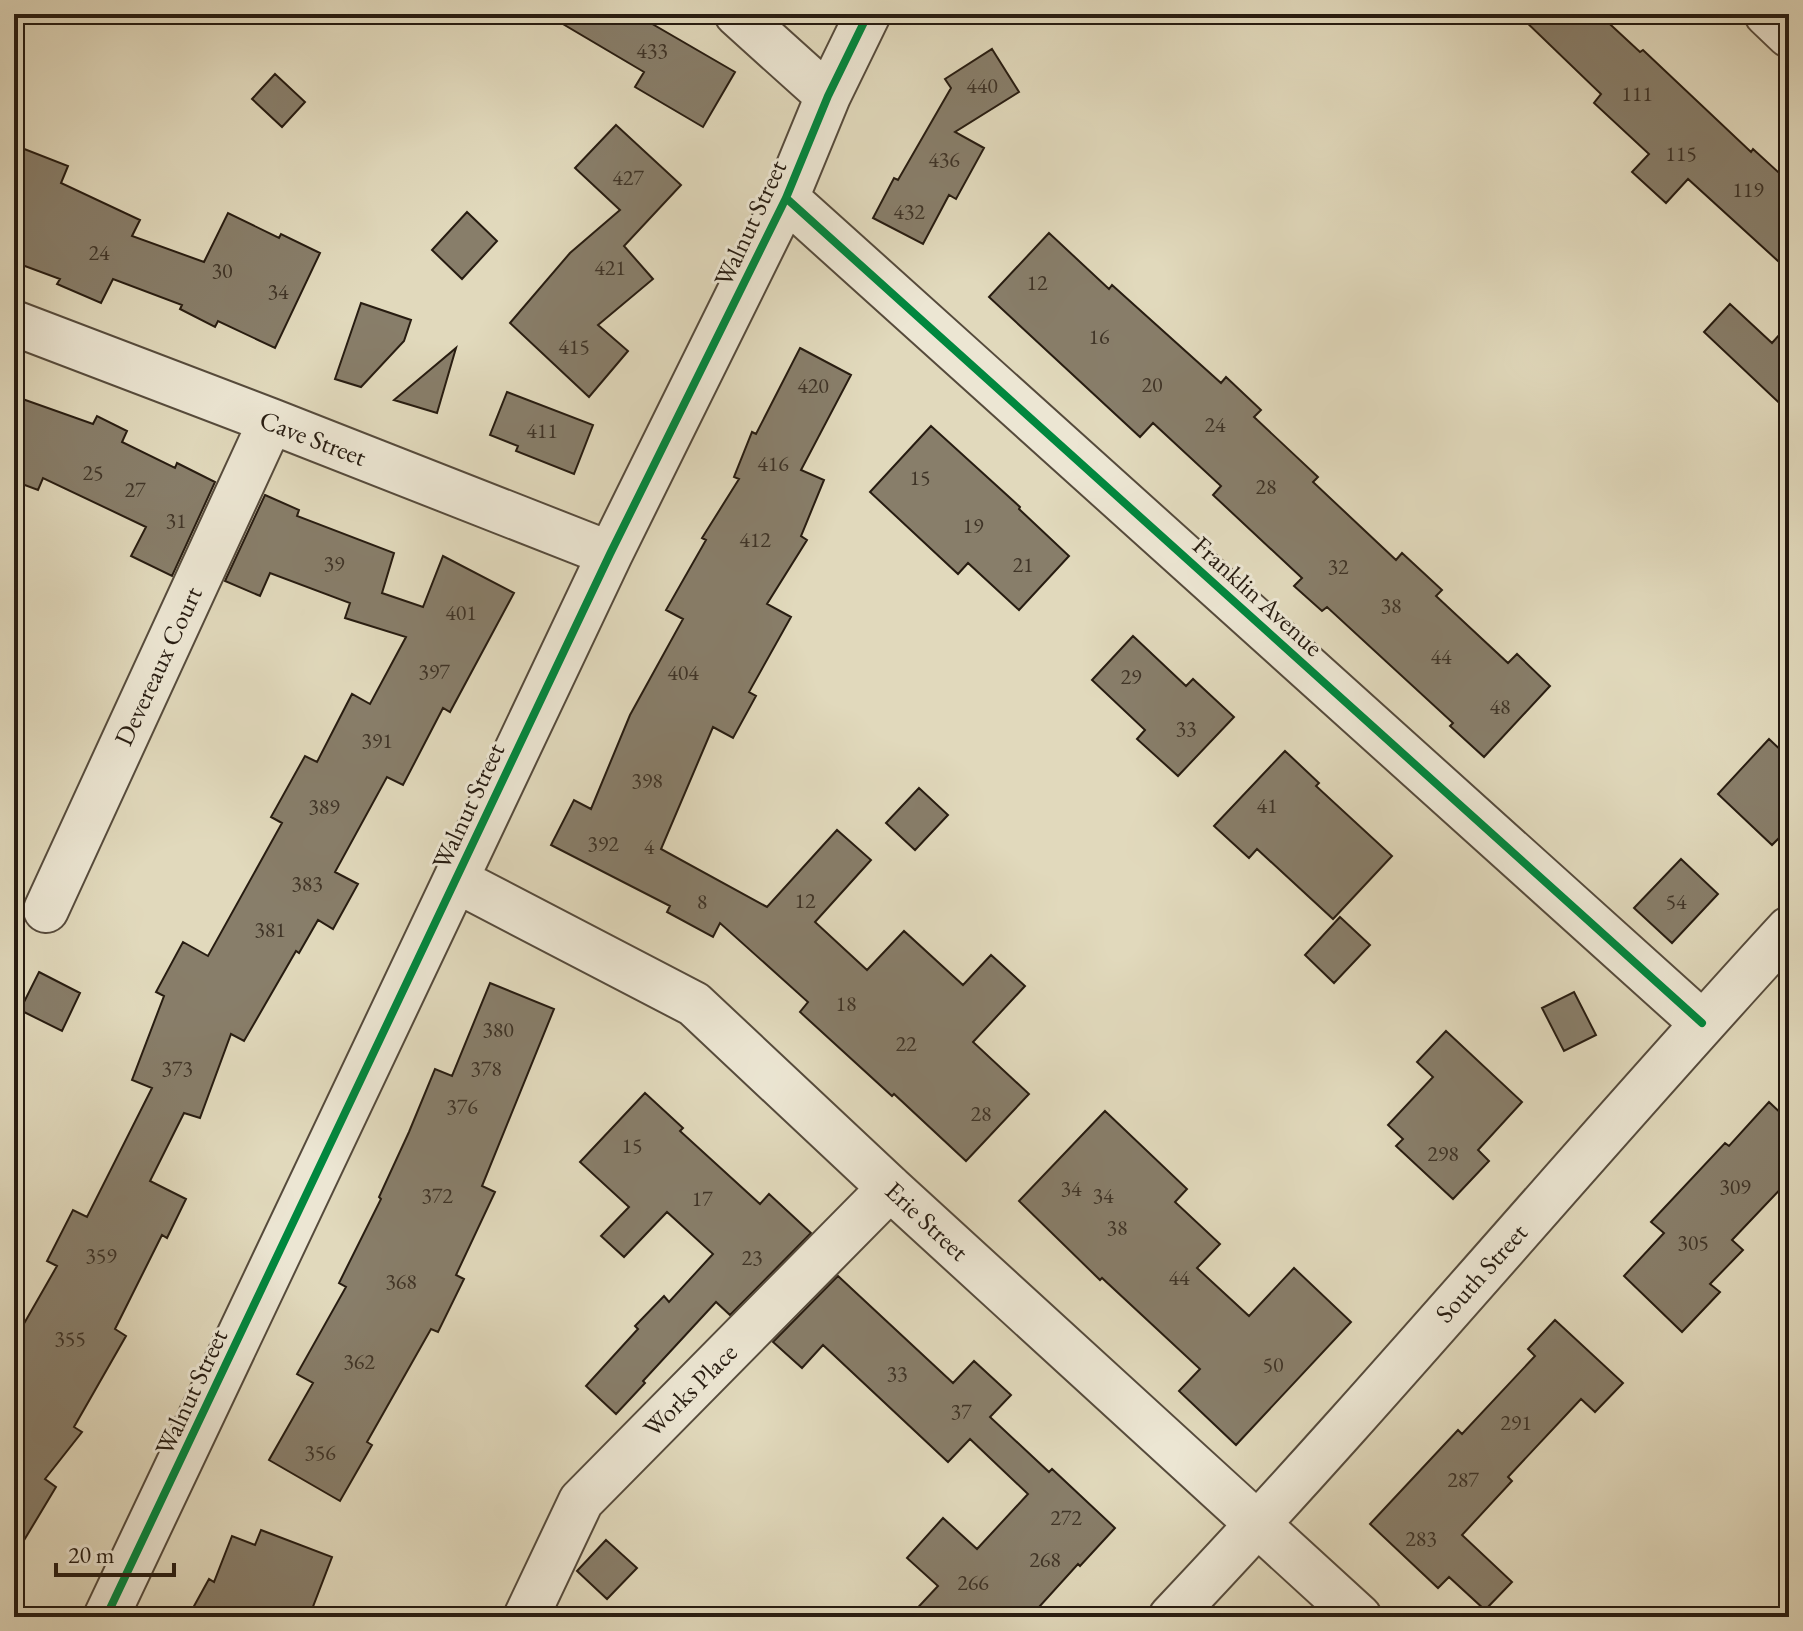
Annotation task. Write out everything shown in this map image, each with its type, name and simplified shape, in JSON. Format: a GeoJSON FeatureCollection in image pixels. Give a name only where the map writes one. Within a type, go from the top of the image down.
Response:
{"type":"FeatureCollection","features":[{"type":"Feature","properties":{"kind":"street"},"geometry":{"type":"LineString","coordinates":[[737,14],[828,96]]}},
{"type":"Feature","properties":{"kind":"street","name":"Walnut Street"},"geometry":{"type":"LineString","coordinates":[[106,1617],[610,554],[786,198],[828,96],[868,14]]}},
{"type":"Feature","properties":{"kind":"street"},"geometry":{"type":"LineString","coordinates":[[1767,14],[1789,35]]}},
{"type":"Feature","properties":{"kind":"street","name":"Franklin Avenue"},"geometry":{"type":"LineString","coordinates":[[786,198],[1702,1023]]}},
{"type":"Feature","properties":{"kind":"street","name":"Cave Street"},"geometry":{"type":"LineString","coordinates":[[14,323],[610,554]]}},
{"type":"Feature","properties":{"kind":"street","name":"Devereaux Court"},"geometry":{"type":"LineString","coordinates":[[46,910],[271,421]]}},
{"type":"Feature","properties":{"kind":"street","name":"Erie Street"},"geometry":{"type":"LineString","coordinates":[[456,880],[694,1004],[890,1188],[1359,1617]]}},
{"type":"Feature","properties":{"kind":"street","name":"South Street"},"geometry":{"type":"LineString","coordinates":[[1171,1617],[1258,1525],[1702,1023],[1789,929]]}},
{"type":"Feature","properties":{"kind":"street","name":"Works Place"},"geometry":{"type":"LineString","coordinates":[[526,1617],[581,1501],[890,1188]]}},
{"type":"Feature","properties":{"kind":"building"},"geometry":{"type":"Polygon","coordinates":[[[546,14],[635,14],[735,72],[703,127],[635,87],[644,72],[546,14]]]}},
{"type":"Feature","properties":{"kind":"building"},"geometry":{"type":"Polygon","coordinates":[[[1518,14],[1599,14],[1640,52],[1643,50],[1751,152],[1753,149],[1789,182],[1789,271],[1688,179],[1666,203],[1632,172],[1649,154],[1594,103],[1601,94],[1518,14]]]}},
{"type":"Feature","properties":{"kind":"building"},"geometry":{"type":"Polygon","coordinates":[[[992,49],[1019,92],[955,132],[984,148],[956,199],[949,195],[923,244],[873,218],[894,178],[898,180],[951,88],[945,79],[992,49]]]}},
{"type":"Feature","properties":{"kind":"building"},"geometry":{"type":"Polygon","coordinates":[[[275,74],[305,102],[282,127],[252,99],[275,74]]]}},
{"type":"Feature","properties":{"kind":"building"},"geometry":{"type":"Polygon","coordinates":[[[616,125],[681,185],[624,246],[653,279],[598,325],[628,351],[589,397],[510,323],[570,253],[620,210],[575,168],[616,125]]]}},
{"type":"Feature","properties":{"kind":"building"},"geometry":{"type":"Polygon","coordinates":[[[14,145],[68,166],[61,183],[140,220],[132,236],[204,262],[228,213],[279,238],[281,234],[320,253],[275,348],[218,321],[215,327],[180,309],[182,305],[113,279],[101,303],[57,284],[60,279],[14,262],[14,145]]]}},
{"type":"Feature","properties":{"kind":"building"},"geometry":{"type":"Polygon","coordinates":[[[467,212],[497,241],[462,279],[432,250],[467,212]]]}},
{"type":"Feature","properties":{"kind":"building"},"geometry":{"type":"Polygon","coordinates":[[[1049,233],[1109,289],[1112,285],[1221,383],[1226,377],[1261,410],[1254,417],[1318,477],[1313,482],[1396,560],[1402,553],[1442,590],[1436,596],[1508,663],[1517,654],[1550,686],[1484,757],[1450,726],[1453,723],[1327,607],[1322,611],[1294,586],[1302,578],[1213,495],[1221,486],[1153,423],[1140,437],[989,297],[1049,233]]]}},
{"type":"Feature","properties":{"kind":"building"},"geometry":{"type":"Polygon","coordinates":[[[361,303],[411,320],[404,341],[361,387],[335,379],[361,303]]]}},
{"type":"Feature","properties":{"kind":"building"},"geometry":{"type":"Polygon","coordinates":[[[1730,304],[1772,343],[1789,324],[1789,412],[1704,332],[1730,304]]]}},
{"type":"Feature","properties":{"kind":"building"},"geometry":{"type":"Polygon","coordinates":[[[456,348],[437,413],[394,400],[456,348]]]}},
{"type":"Feature","properties":{"kind":"building"},"geometry":{"type":"Polygon","coordinates":[[[800,348],[851,375],[801,470],[824,480],[801,536],[807,540],[767,604],[791,617],[749,692],[756,696],[733,738],[713,727],[661,849],[767,907],[837,830],[871,860],[815,922],[867,970],[904,931],[963,985],[991,955],[1025,986],[973,1042],[1029,1094],[966,1161],[800,1012],[808,1002],[720,923],[713,937],[667,912],[670,906],[551,845],[574,800],[591,809],[630,715],[683,619],[666,610],[706,540],[702,538],[739,479],[734,477],[752,432],[756,434],[800,348]]]}},
{"type":"Feature","properties":{"kind":"building"},"geometry":{"type":"Polygon","coordinates":[[[507,392],[593,425],[574,474],[516,451],[518,446],[490,435],[507,392]]]}},
{"type":"Feature","properties":{"kind":"building"},"geometry":{"type":"Polygon","coordinates":[[[14,396],[93,424],[97,416],[127,431],[122,442],[175,468],[177,463],[215,482],[172,576],[131,556],[146,527],[43,478],[38,490],[14,481],[14,396]]]}},
{"type":"Feature","properties":{"kind":"building"},"geometry":{"type":"Polygon","coordinates":[[[931,426],[1069,556],[1019,610],[968,563],[958,574],[870,492],[931,426]]]}},
{"type":"Feature","properties":{"kind":"building"},"geometry":{"type":"Polygon","coordinates":[[[265,495],[299,510],[297,516],[394,553],[382,593],[423,607],[443,556],[514,593],[450,712],[443,708],[403,785],[387,777],[335,872],[358,884],[333,929],[318,920],[299,953],[296,951],[244,1041],[231,1034],[200,1118],[184,1113],[150,1181],[186,1199],[167,1238],[162,1235],[115,1329],[126,1336],[74,1427],[82,1432],[45,1479],[56,1487],[14,1557],[14,1341],[57,1266],[47,1261],[73,1210],[87,1217],[152,1088],[132,1080],[164,996],[156,992],[183,942],[208,956],[282,823],[271,817],[305,756],[317,762],[352,694],[370,704],[406,637],[345,618],[350,603],[270,573],[260,596],[225,581],[265,495]]]}},
{"type":"Feature","properties":{"kind":"building"},"geometry":{"type":"Polygon","coordinates":[[[1133,636],[1186,686],[1193,679],[1234,717],[1178,776],[1137,739],[1145,730],[1092,680],[1133,636]]]}},
{"type":"Feature","properties":{"kind":"building"},"geometry":{"type":"Polygon","coordinates":[[[1769,739],[1789,758],[1789,828],[1772,845],[1718,794],[1769,739]]]}},
{"type":"Feature","properties":{"kind":"building"},"geometry":{"type":"Polygon","coordinates":[[[1285,751],[1319,783],[1316,786],[1392,856],[1333,919],[1257,849],[1249,858],[1214,826],[1285,751]]]}},
{"type":"Feature","properties":{"kind":"building"},"geometry":{"type":"Polygon","coordinates":[[[919,788],[948,815],[915,850],[886,823],[919,788]]]}},
{"type":"Feature","properties":{"kind":"building"},"geometry":{"type":"Polygon","coordinates":[[[1681,859],[1718,894],[1672,943],[1634,908],[1681,859]]]}},
{"type":"Feature","properties":{"kind":"building"},"geometry":{"type":"Polygon","coordinates":[[[1340,917],[1370,945],[1334,983],[1305,955],[1340,917]]]}},
{"type":"Feature","properties":{"kind":"building"},"geometry":{"type":"Polygon","coordinates":[[[39,972],[80,993],[62,1031],[20,1010],[39,972]]]}},
{"type":"Feature","properties":{"kind":"building"},"geometry":{"type":"Polygon","coordinates":[[[490,983],[554,1009],[482,1186],[495,1192],[456,1275],[464,1279],[438,1332],[431,1329],[367,1442],[372,1445],[340,1501],[269,1460],[313,1383],[297,1374],[346,1287],[339,1283],[381,1199],[379,1197],[435,1069],[452,1076],[490,983]]]}},
{"type":"Feature","properties":{"kind":"building"},"geometry":{"type":"Polygon","coordinates":[[[1574,992],[1596,1035],[1564,1051],[1542,1008],[1574,992]]]}},
{"type":"Feature","properties":{"kind":"building"},"geometry":{"type":"Polygon","coordinates":[[[1446,1031],[1522,1102],[1478,1150],[1489,1161],[1453,1199],[1396,1146],[1403,1139],[1388,1125],[1433,1077],[1417,1062],[1446,1031]]]}},
{"type":"Feature","properties":{"kind":"building"},"geometry":{"type":"Polygon","coordinates":[[[645,1093],[683,1128],[680,1131],[760,1204],[769,1194],[811,1233],[730,1315],[716,1302],[616,1414],[586,1386],[638,1329],[635,1326],[664,1296],[669,1302],[713,1254],[667,1212],[624,1257],[601,1236],[629,1207],[580,1162],[645,1093]]]}},
{"type":"Feature","properties":{"kind":"building"},"geometry":{"type":"Polygon","coordinates":[[[1769,1102],[1789,1121],[1789,1180],[1732,1240],[1743,1250],[1710,1284],[1720,1292],[1682,1332],[1624,1276],[1664,1233],[1651,1222],[1725,1143],[1729,1146],[1769,1102]]]}},
{"type":"Feature","properties":{"kind":"building"},"geometry":{"type":"Polygon","coordinates":[[[1105,1111],[1187,1189],[1175,1202],[1220,1244],[1197,1268],[1249,1316],[1294,1268],[1351,1322],[1236,1445],[1179,1391],[1200,1369],[1102,1278],[1100,1280],[1019,1201],[1105,1111]]]}},
{"type":"Feature","properties":{"kind":"building"},"geometry":{"type":"Polygon","coordinates":[[[838,1276],[953,1383],[974,1361],[1011,1395],[990,1417],[1115,1528],[1030,1617],[909,1617],[938,1586],[907,1558],[943,1518],[977,1549],[1028,1494],[970,1439],[948,1462],[823,1345],[802,1368],[773,1342],[838,1276]]]}},
{"type":"Feature","properties":{"kind":"building"},"geometry":{"type":"Polygon","coordinates":[[[1555,1320],[1623,1383],[1595,1412],[1581,1399],[1508,1477],[1512,1481],[1462,1535],[1512,1582],[1485,1610],[1449,1577],[1438,1588],[1370,1524],[1458,1430],[1462,1434],[1535,1356],[1528,1349],[1555,1320]]]}},
{"type":"Feature","properties":{"kind":"building"},"geometry":{"type":"Polygon","coordinates":[[[261,1530],[332,1557],[309,1617],[188,1617],[209,1579],[214,1582],[232,1536],[255,1545],[261,1530]]]}},
{"type":"Feature","properties":{"kind":"building"},"geometry":{"type":"Polygon","coordinates":[[[606,1540],[637,1568],[607,1599],[577,1571],[606,1540]]]}},
{"type":"Feature","properties":{"kind":"cycle path"},"geometry":{"type":"LineString","coordinates":[[106,1617],[610,554],[786,198],[828,96],[868,14]]}},
{"type":"Feature","properties":{"kind":"cycle path"},"geometry":{"type":"LineString","coordinates":[[786,198],[1702,1023]]}}]}
